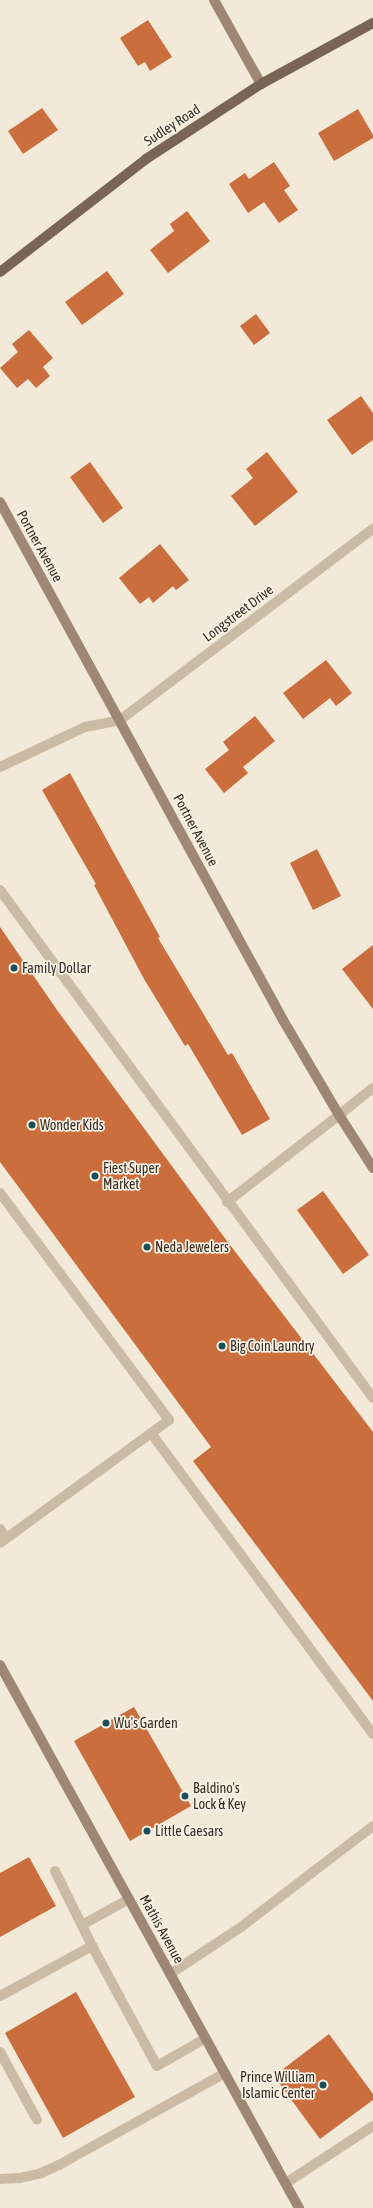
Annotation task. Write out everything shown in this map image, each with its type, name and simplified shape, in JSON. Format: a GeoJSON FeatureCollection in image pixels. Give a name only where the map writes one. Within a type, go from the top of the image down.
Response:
{"type":"FeatureCollection","features":[{"type":"Feature","properties":{"kind":"main road","name":"Sudley Road"},"geometry":{"type":"LineString","coordinates":[[0,272],[146,159],[261,84],[373,23]]}},
{"type":"Feature","properties":{"kind":"street"},"geometry":{"type":"LineString","coordinates":[[214,0],[261,84]]}},
{"type":"Feature","properties":{"kind":"street","name":"Portner Avenue"},"geometry":{"type":"LineString","coordinates":[[0,502],[283,1020],[338,1115],[373,1168]]}},
{"type":"Feature","properties":{"kind":"street","name":"Longstreet Drive"},"geometry":{"type":"LineString","coordinates":[[120,720],[373,530]]}},
{"type":"Feature","properties":{"kind":"street"},"geometry":{"type":"LineString","coordinates":[[0,767],[85,727],[120,720]]}},
{"type":"Feature","properties":{"kind":"street"},"geometry":{"type":"LineString","coordinates":[[0,890],[227,1202],[373,1398]]}},
{"type":"Feature","properties":{"kind":"street"},"geometry":{"type":"LineString","coordinates":[[227,1202],[373,1088]]}},
{"type":"Feature","properties":{"kind":"street"},"geometry":{"type":"LineString","coordinates":[[0,1193],[169,1420],[3,1540],[0,1529]]}},
{"type":"Feature","properties":{"kind":"street"},"geometry":{"type":"LineString","coordinates":[[151,1433],[373,1734]]}},
{"type":"Feature","properties":{"kind":"street","name":"Mathis Avenue"},"geometry":{"type":"LineString","coordinates":[[0,1665],[300,2208]]}},
{"type":"Feature","properties":{"kind":"street"},"geometry":{"type":"LineString","coordinates":[[170,1974],[241,1927],[373,1826]]}},
{"type":"Feature","properties":{"kind":"street"},"geometry":{"type":"LineString","coordinates":[[55,1871],[92,1946],[156,2066],[206,2038]]}},
{"type":"Feature","properties":{"kind":"street"},"geometry":{"type":"LineString","coordinates":[[82,1925],[129,1899]]}},
{"type":"Feature","properties":{"kind":"street"},"geometry":{"type":"LineString","coordinates":[[0,1996],[92,1946]]}},
{"type":"Feature","properties":{"kind":"street"},"geometry":{"type":"LineString","coordinates":[[0,2052],[37,2120]]}},
{"type":"Feature","properties":{"kind":"street"},"geometry":{"type":"LineString","coordinates":[[0,2179],[20,2178],[41,2174],[225,2073]]}},
{"type":"Feature","properties":{"kind":"street"},"geometry":{"type":"LineString","coordinates":[[286,2183],[373,2126]]}},
{"type":"Feature","properties":{"kind":"building"},"geometry":{"type":"Polygon","coordinates":[[[148,20],[172,57],[150,71],[145,62],[138,66],[120,38],[148,20]]]}},
{"type":"Feature","properties":{"kind":"building"},"geometry":{"type":"Polygon","coordinates":[[[42,108],[58,130],[23,154],[8,131],[42,108]]]}},
{"type":"Feature","properties":{"kind":"building"},"geometry":{"type":"Polygon","coordinates":[[[358,109],[373,135],[373,138],[334,161],[318,133],[358,109]]]}},
{"type":"Feature","properties":{"kind":"building"},"geometry":{"type":"Polygon","coordinates":[[[274,162],[290,186],[284,190],[298,210],[279,223],[264,202],[248,213],[229,184],[245,173],[249,179],[274,162]]]}},
{"type":"Feature","properties":{"kind":"building"},"geometry":{"type":"Polygon","coordinates":[[[187,211],[210,241],[168,273],[150,250],[174,231],[170,224],[187,211]]]}},
{"type":"Feature","properties":{"kind":"building"},"geometry":{"type":"Polygon","coordinates":[[[107,271],[124,294],[82,325],[65,302],[107,271]]]}},
{"type":"Feature","properties":{"kind":"building"},"geometry":{"type":"Polygon","coordinates":[[[256,314],[270,333],[254,345],[240,326],[256,314]]]}},
{"type":"Feature","properties":{"kind":"building"},"geometry":{"type":"Polygon","coordinates":[[[29,330],[53,358],[43,367],[50,376],[36,388],[28,379],[17,388],[0,368],[18,352],[12,344],[29,330]]]}},
{"type":"Feature","properties":{"kind":"building"},"geometry":{"type":"Polygon","coordinates":[[[361,396],[373,413],[373,440],[352,455],[327,420],[361,396]]]}},
{"type":"Feature","properties":{"kind":"building"},"geometry":{"type":"Polygon","coordinates":[[[267,452],[298,492],[255,526],[231,496],[253,478],[246,469],[267,452]]]}},
{"type":"Feature","properties":{"kind":"building"},"geometry":{"type":"Polygon","coordinates":[[[90,462],[123,508],[103,523],[70,477],[90,462]]]}},
{"type":"Feature","properties":{"kind":"building"},"geometry":{"type":"Polygon","coordinates":[[[160,544],[189,580],[176,590],[173,586],[153,603],[149,597],[140,604],[119,578],[160,544]]]}},
{"type":"Feature","properties":{"kind":"building"},"geometry":{"type":"Polygon","coordinates":[[[326,660],[352,693],[336,706],[330,698],[303,719],[283,693],[326,660]]]}},
{"type":"Feature","properties":{"kind":"building"},"geometry":{"type":"Polygon","coordinates":[[[255,716],[275,741],[243,767],[248,773],[224,793],[205,769],[229,750],[223,742],[255,716]]]}},
{"type":"Feature","properties":{"kind":"building"},"geometry":{"type":"Polygon","coordinates":[[[70,773],[160,937],[158,938],[228,1055],[232,1053],[270,1119],[242,1135],[188,1044],[185,1046],[144,979],[94,885],[96,884],[42,790],[70,773]]]}},
{"type":"Feature","properties":{"kind":"building"},"geometry":{"type":"Polygon","coordinates":[[[317,849],[341,896],[313,910],[290,863],[317,849]]]}},
{"type":"Feature","properties":{"kind":"building"},"geometry":{"type":"Polygon","coordinates":[[[0,927],[57,1010],[227,1241],[373,1432],[373,1701],[193,1461],[211,1447],[0,1162],[0,927]]]}},
{"type":"Feature","properties":{"kind":"building"},"geometry":{"type":"Polygon","coordinates":[[[373,945],[373,1009],[342,969],[373,945]]]}},
{"type":"Feature","properties":{"kind":"building"},"geometry":{"type":"Polygon","coordinates":[[[323,1191],[369,1255],[343,1274],[297,1210],[323,1191]]]}},
{"type":"Feature","properties":{"kind":"building"},"geometry":{"type":"Polygon","coordinates":[[[134,1707],[191,1806],[130,1841],[74,1741],[134,1707]]]}},
{"type":"Feature","properties":{"kind":"building"},"geometry":{"type":"Polygon","coordinates":[[[29,1857],[56,1906],[0,1937],[0,1873],[29,1857]]]}},
{"type":"Feature","properties":{"kind":"building"},"geometry":{"type":"Polygon","coordinates":[[[76,1992],[135,2097],[63,2138],[5,2033],[76,1992]]]}},
{"type":"Feature","properties":{"kind":"building","name":"Prince William Islamic Center"},"geometry":{"type":"Polygon","coordinates":[[[329,2034],[373,2094],[373,2100],[320,2139],[274,2076],[329,2034]]]}},
{"type":"Feature","properties":{"kind":"place","name":"Family Dollar"},"geometry":{"type":"Point","coordinates":[14,968]}},
{"type":"Feature","properties":{"kind":"place","name":"Wonder Kids"},"geometry":{"type":"Point","coordinates":[32,1125]}},
{"type":"Feature","properties":{"kind":"place","name":"Fiest Super Market"},"geometry":{"type":"Point","coordinates":[95,1176]}},
{"type":"Feature","properties":{"kind":"place","name":"Neda Jewelers"},"geometry":{"type":"Point","coordinates":[147,1247]}},
{"type":"Feature","properties":{"kind":"place","name":"Big Coin Laundry"},"geometry":{"type":"Point","coordinates":[222,1346]}},
{"type":"Feature","properties":{"kind":"place","name":"Wu's Garden"},"geometry":{"type":"Point","coordinates":[106,1723]}},
{"type":"Feature","properties":{"kind":"place","name":"Baldino's Lock & Key"},"geometry":{"type":"Point","coordinates":[185,1796]}},
{"type":"Feature","properties":{"kind":"place","name":"Little Caesars"},"geometry":{"type":"Point","coordinates":[147,1831]}},
{"type":"Feature","properties":{"kind":"place","name":"Prince William Islamic Center"},"geometry":{"type":"Point","coordinates":[323,2085]}}]}
